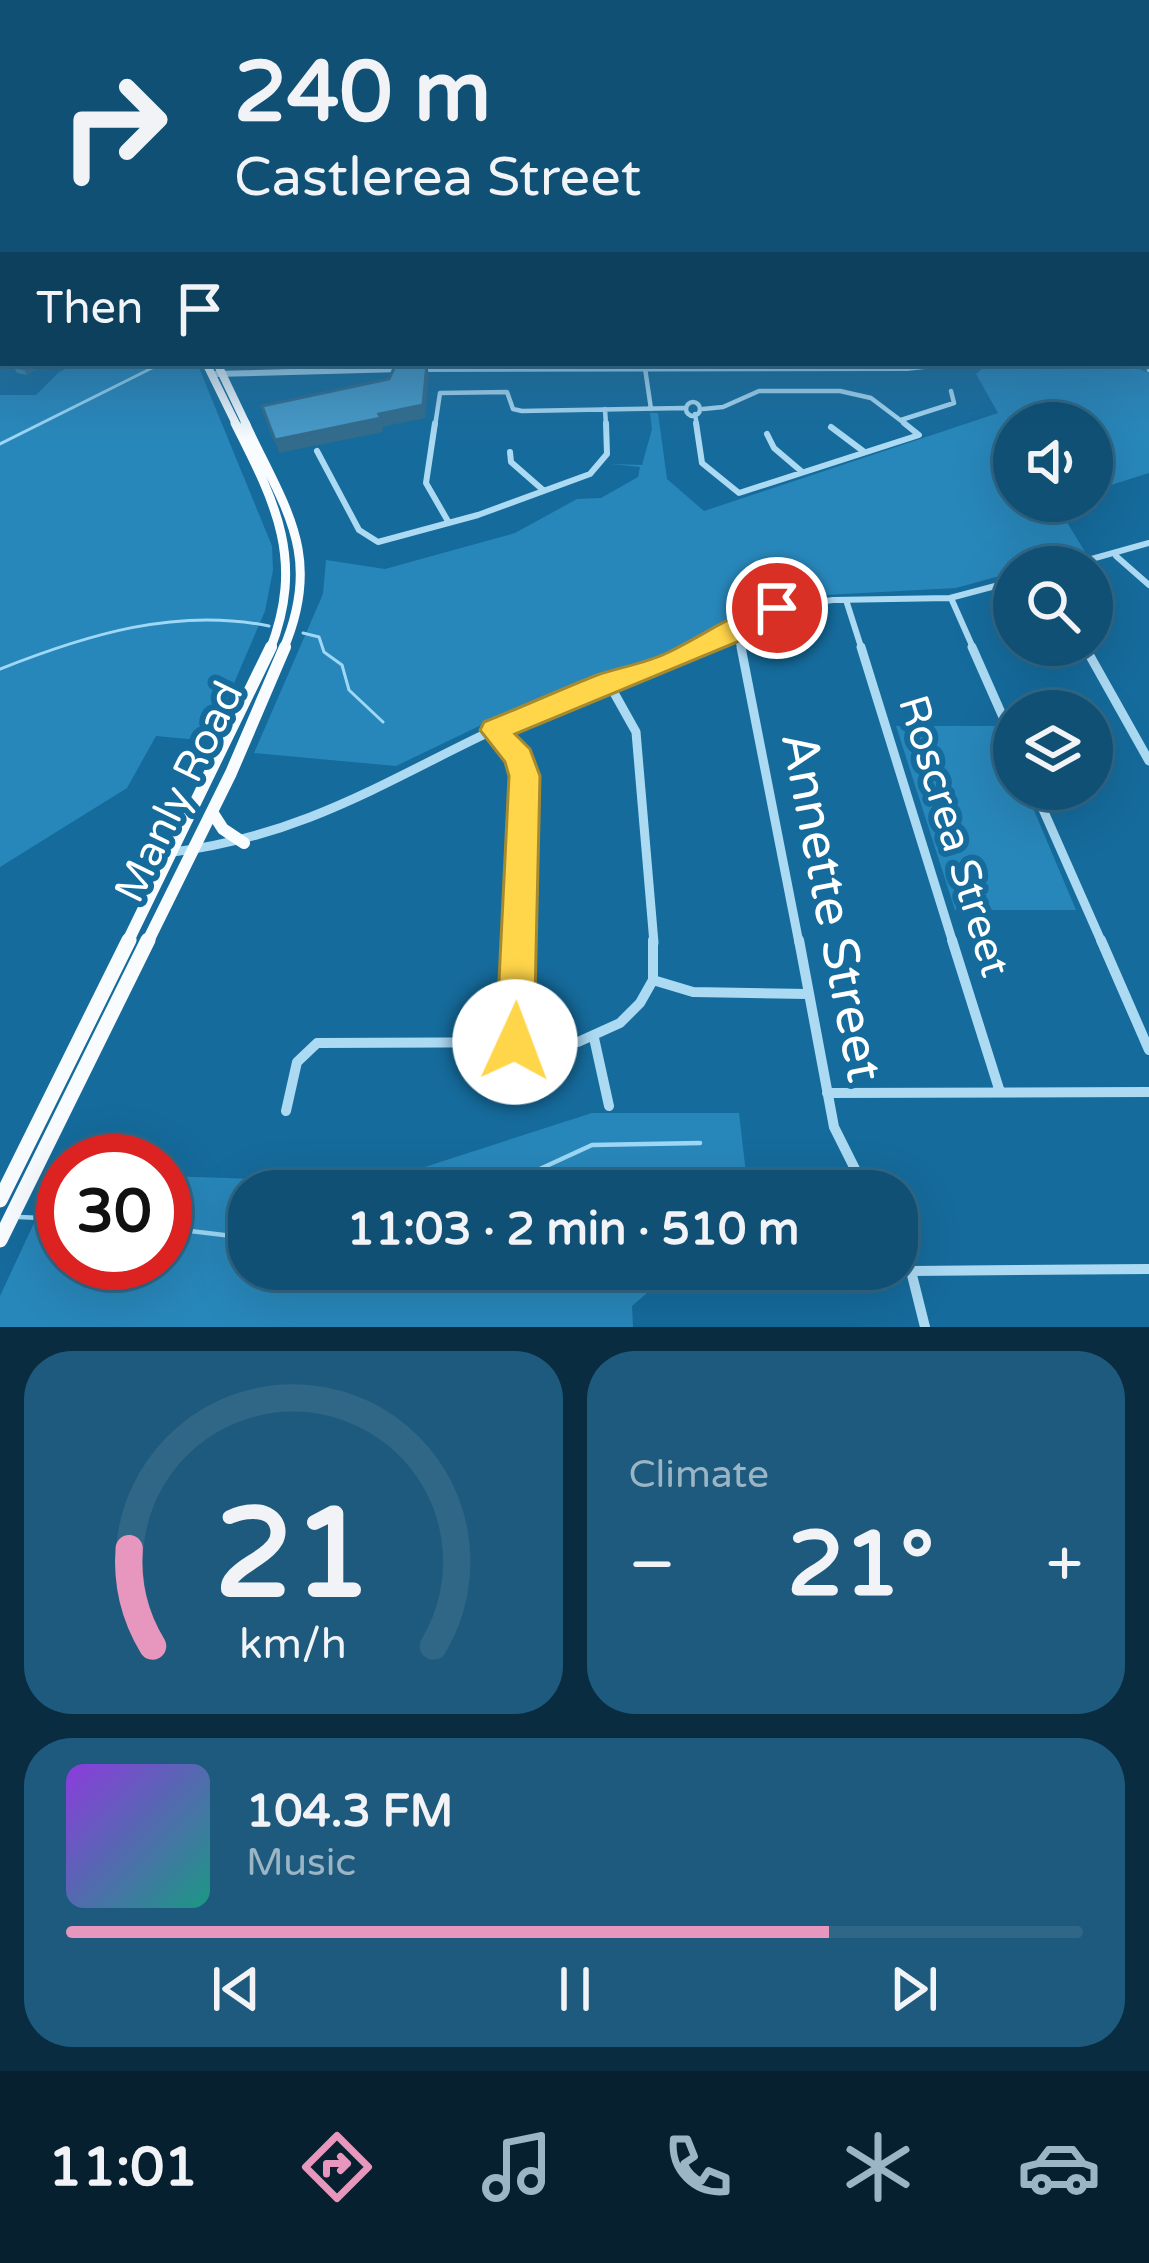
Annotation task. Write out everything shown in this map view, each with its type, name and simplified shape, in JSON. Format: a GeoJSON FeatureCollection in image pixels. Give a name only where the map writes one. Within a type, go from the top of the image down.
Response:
{"type":"FeatureCollection","features":[{"type":"Feature","properties":{"kind":"main road","name":"Manly Road"},"geometry":{"type":"LineString","coordinates":[[0,1200],[263,668],[287,580],[282,528],[207,366]]}},
{"type":"Feature","properties":{"kind":"main road","name":"Manly Road"},"geometry":{"type":"LineString","coordinates":[[0,1240],[212,812],[291,637],[303,576],[293,523],[223,371]]}},
{"type":"Feature","properties":{"kind":"main road"},"geometry":{"type":"LineString","coordinates":[[212,812],[223,829],[244,843]]}},
{"type":"Feature","properties":{"kind":"street"},"geometry":{"type":"LineString","coordinates":[[211,375],[365,366],[926,366]]}},
{"type":"Feature","properties":{"kind":"street"},"geometry":{"type":"LineString","coordinates":[[645,368],[651,409]]}},
{"type":"Feature","properties":{"kind":"street"},"geometry":{"type":"LineString","coordinates":[[449,523],[426,484],[440,393],[507,392],[513,409],[522,411],[699,411],[723,407],[748,393],[839,391],[871,398],[919,433],[819,470],[801,471],[774,448],[767,434]]}},
{"type":"Feature","properties":{"kind":"street"},"geometry":{"type":"LineString","coordinates":[[901,420],[954,403],[951,391]]}},
{"type":"Feature","properties":{"kind":"street"},"geometry":{"type":"LineString","coordinates":[[694,392],[703,463],[734,491],[748,492],[796,477],[801,471]]}},
{"type":"Feature","properties":{"kind":"street"},"geometry":{"type":"LineString","coordinates":[[871,398],[884,392]]}},
{"type":"Feature","properties":{"kind":"street"},"geometry":{"type":"LineString","coordinates":[[684,408],[693,404]]}},
{"type":"Feature","properties":{"kind":"street"},"geometry":{"type":"LineString","coordinates":[[317,452],[365,538],[387,541],[590,474],[604,462],[605,409]]}},
{"type":"Feature","properties":{"kind":"street"},"geometry":{"type":"LineString","coordinates":[[831,428],[863,451]]}},
{"type":"Feature","properties":{"kind":"street"},"geometry":{"type":"LineString","coordinates":[[510,452],[511,462],[543,490]]}},
{"type":"Feature","properties":{"kind":"street"},"geometry":{"type":"LineString","coordinates":[[1149,542],[1116,556],[1149,585]]}},
{"type":"Feature","properties":{"kind":"street"},"geometry":{"type":"LineString","coordinates":[[172,852],[244,843],[311,824],[494,730],[608,682],[676,660],[709,640],[733,634],[741,622],[766,611],[846,600],[951,598],[993,587]]}},
{"type":"Feature","properties":{"kind":"street"},"geometry":{"type":"LineString","coordinates":[[951,598],[993,694]]}},
{"type":"Feature","properties":{"kind":"street","name":"Roscrea Street"},"geometry":{"type":"LineString","coordinates":[[846,600],[1000,1092]]}},
{"type":"Feature","properties":{"kind":"street","name":"Annette Street"},"geometry":{"type":"LineString","coordinates":[[733,634],[743,651],[827,1093],[842,1151],[853,1170]]}},
{"type":"Feature","properties":{"kind":"street"},"geometry":{"type":"LineString","coordinates":[[1096,666],[1149,760]]}},
{"type":"Feature","properties":{"kind":"street"},"geometry":{"type":"LineString","coordinates":[[286,1111],[296,1061],[304,1048],[317,1042],[594,1038],[640,1004],[653,980],[636,731],[608,682]]}},
{"type":"Feature","properties":{"kind":"street"},"geometry":{"type":"LineString","coordinates":[[494,730],[519,757],[524,776],[515,1042]]}},
{"type":"Feature","properties":{"kind":"street"},"geometry":{"type":"LineString","coordinates":[[1043,810],[1149,1050]]}},
{"type":"Feature","properties":{"kind":"street"},"geometry":{"type":"LineString","coordinates":[[653,980],[693,992],[808,994]]}},
{"type":"Feature","properties":{"kind":"street"},"geometry":{"type":"LineString","coordinates":[[594,1038],[610,1106]]}},
{"type":"Feature","properties":{"kind":"street"},"geometry":{"type":"LineString","coordinates":[[827,1093],[1149,1092]]}},
{"type":"Feature","properties":{"kind":"street"},"geometry":{"type":"LineString","coordinates":[[918,1271],[1149,1269]]}},
{"type":"Feature","properties":{"kind":"street"},"geometry":{"type":"LineString","coordinates":[[916,1290],[926,1327]]}},
{"type":"Feature","properties":{"kind":"shaded area"},"geometry":{"type":"Polygon","coordinates":[[[72,366],[198,366],[272,546],[273,570],[265,611],[209,741],[156,736],[127,788],[0,867],[0,395],[36,395],[72,366]]]}},
{"type":"Feature","properties":{"kind":"shaded area"},"geometry":{"type":"Polygon","coordinates":[[[985,366],[1132,366],[1149,373],[1149,473],[1113,484],[1113,402],[993,404],[976,374],[985,366]]]}},
{"type":"Feature","properties":{"kind":"shaded area"},"geometry":{"type":"Polygon","coordinates":[[[650,413],[658,413],[667,479],[704,511],[993,415],[993,522],[1067,522],[1081,546],[993,546],[993,578],[956,588],[788,597],[755,606],[669,652],[529,702],[396,766],[254,753],[323,594],[326,560],[385,569],[515,533],[577,499],[601,498],[638,477],[640,467],[610,464],[642,465],[652,429],[650,413]]]}},
{"type":"Feature","properties":{"kind":"shaded area"},"geometry":{"type":"Polygon","coordinates":[[[896,726],[993,726],[993,810],[1034,810],[1076,910],[955,910],[896,726]]]}},
{"type":"Feature","properties":{"kind":"shaded area"},"geometry":{"type":"Polygon","coordinates":[[[592,1113],[739,1113],[746,1170],[415,1170],[592,1113]]]}},
{"type":"Feature","properties":{"kind":"shaded area"},"geometry":{"type":"Polygon","coordinates":[[[192,1177],[228,1178],[228,1290],[647,1293],[632,1306],[633,1327],[0,1327],[0,1296],[36,1219],[36,1290],[192,1290],[192,1177]]]}},
{"type":"Feature","properties":{"kind":"building"},"geometry":{"type":"Polygon","coordinates":[[[395,366],[427,366],[423,405],[275,440],[262,406],[389,379],[395,366]]]}},
{"type":"Feature","properties":{"kind":"waterway"},"geometry":{"type":"LineString","coordinates":[[0,444],[156,366]]}},
{"type":"Feature","properties":{"kind":"waterway"},"geometry":{"type":"LineString","coordinates":[[0,669],[98,635],[166,622],[234,621],[269,626]]}},
{"type":"Feature","properties":{"kind":"waterway"},"geometry":{"type":"LineString","coordinates":[[303,633],[319,637],[324,652],[342,665],[349,690],[383,722]]}},
{"type":"Feature","properties":{"kind":"waterway"},"geometry":{"type":"LineString","coordinates":[[538,1170],[592,1145],[700,1143]]}},
{"type":"Feature","properties":{"kind":"waterway"},"geometry":{"type":"LineString","coordinates":[[19,1217],[36,1218]]}},
{"type":"Feature","properties":{"kind":"waterway"},"geometry":{"type":"LineString","coordinates":[[192,1231],[228,1236]]}},
{"type":"Feature","properties":{"kind":"route"},"geometry":{"type":"LineString","coordinates":[[515,1042],[524,776],[519,757],[494,730],[608,682],[676,660],[709,640],[733,634],[741,622],[777,608]]}}]}
